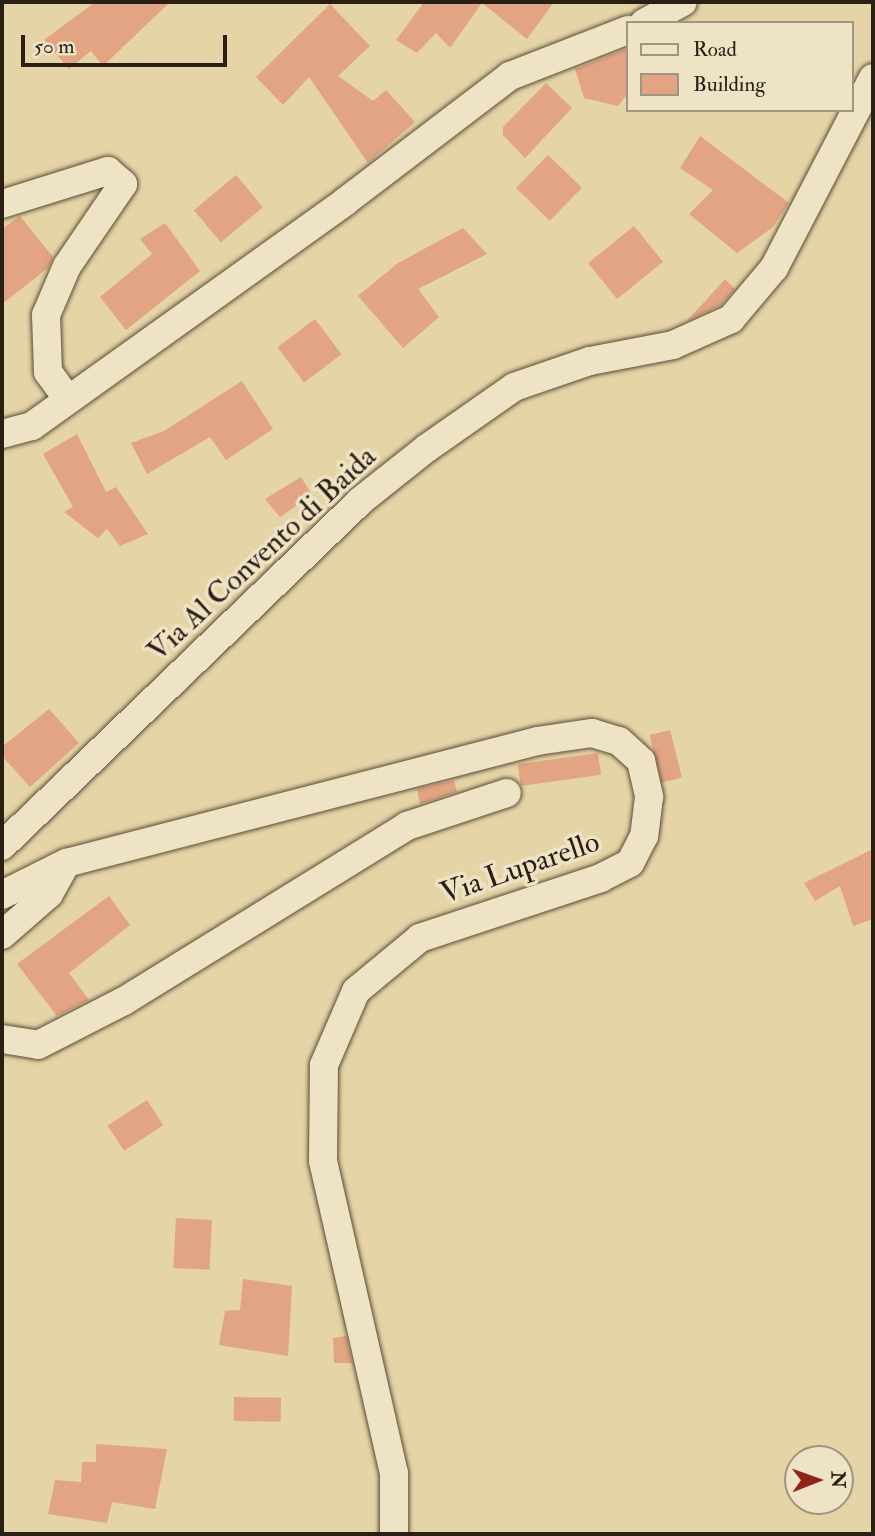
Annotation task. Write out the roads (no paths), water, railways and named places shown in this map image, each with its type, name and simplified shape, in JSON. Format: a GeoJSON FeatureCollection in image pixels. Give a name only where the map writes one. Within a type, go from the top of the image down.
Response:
{"type":"FeatureCollection","features":[{"type":"Feature","properties":{"kind":"street"},"geometry":{"type":"LineString","coordinates":[[648,21],[683,2]]}},
{"type":"Feature","properties":{"kind":"street"},"geometry":{"type":"LineString","coordinates":[[2,435],[32,426],[346,201],[510,76],[626,31]]}},
{"type":"Feature","properties":{"kind":"street","name":"Via Al Convento di Baida"},"geometry":{"type":"LineString","coordinates":[[2,846],[359,502],[427,449],[514,387],[590,361],[673,345],[731,319],[774,268],[873,78]]}},
{"type":"Feature","properties":{"kind":"street"},"geometry":{"type":"LineString","coordinates":[[2,204],[108,172],[123,184],[67,266],[46,316],[48,372],[68,400]]}},
{"type":"Feature","properties":{"kind":"street","name":"Via Luparello"},"geometry":{"type":"LineString","coordinates":[[2,895],[66,863],[537,741],[592,733],[619,741],[641,761],[649,797],[644,836],[630,863],[601,878],[420,938],[355,991],[324,1065],[323,1161],[394,1473],[394,1534]]}},
{"type":"Feature","properties":{"kind":"street"},"geometry":{"type":"LineString","coordinates":[[2,1039],[38,1045],[124,1001],[407,826],[507,793]]}},
{"type":"Feature","properties":{"kind":"street"},"geometry":{"type":"LineString","coordinates":[[2,935],[49,894],[66,863]]}}]}
